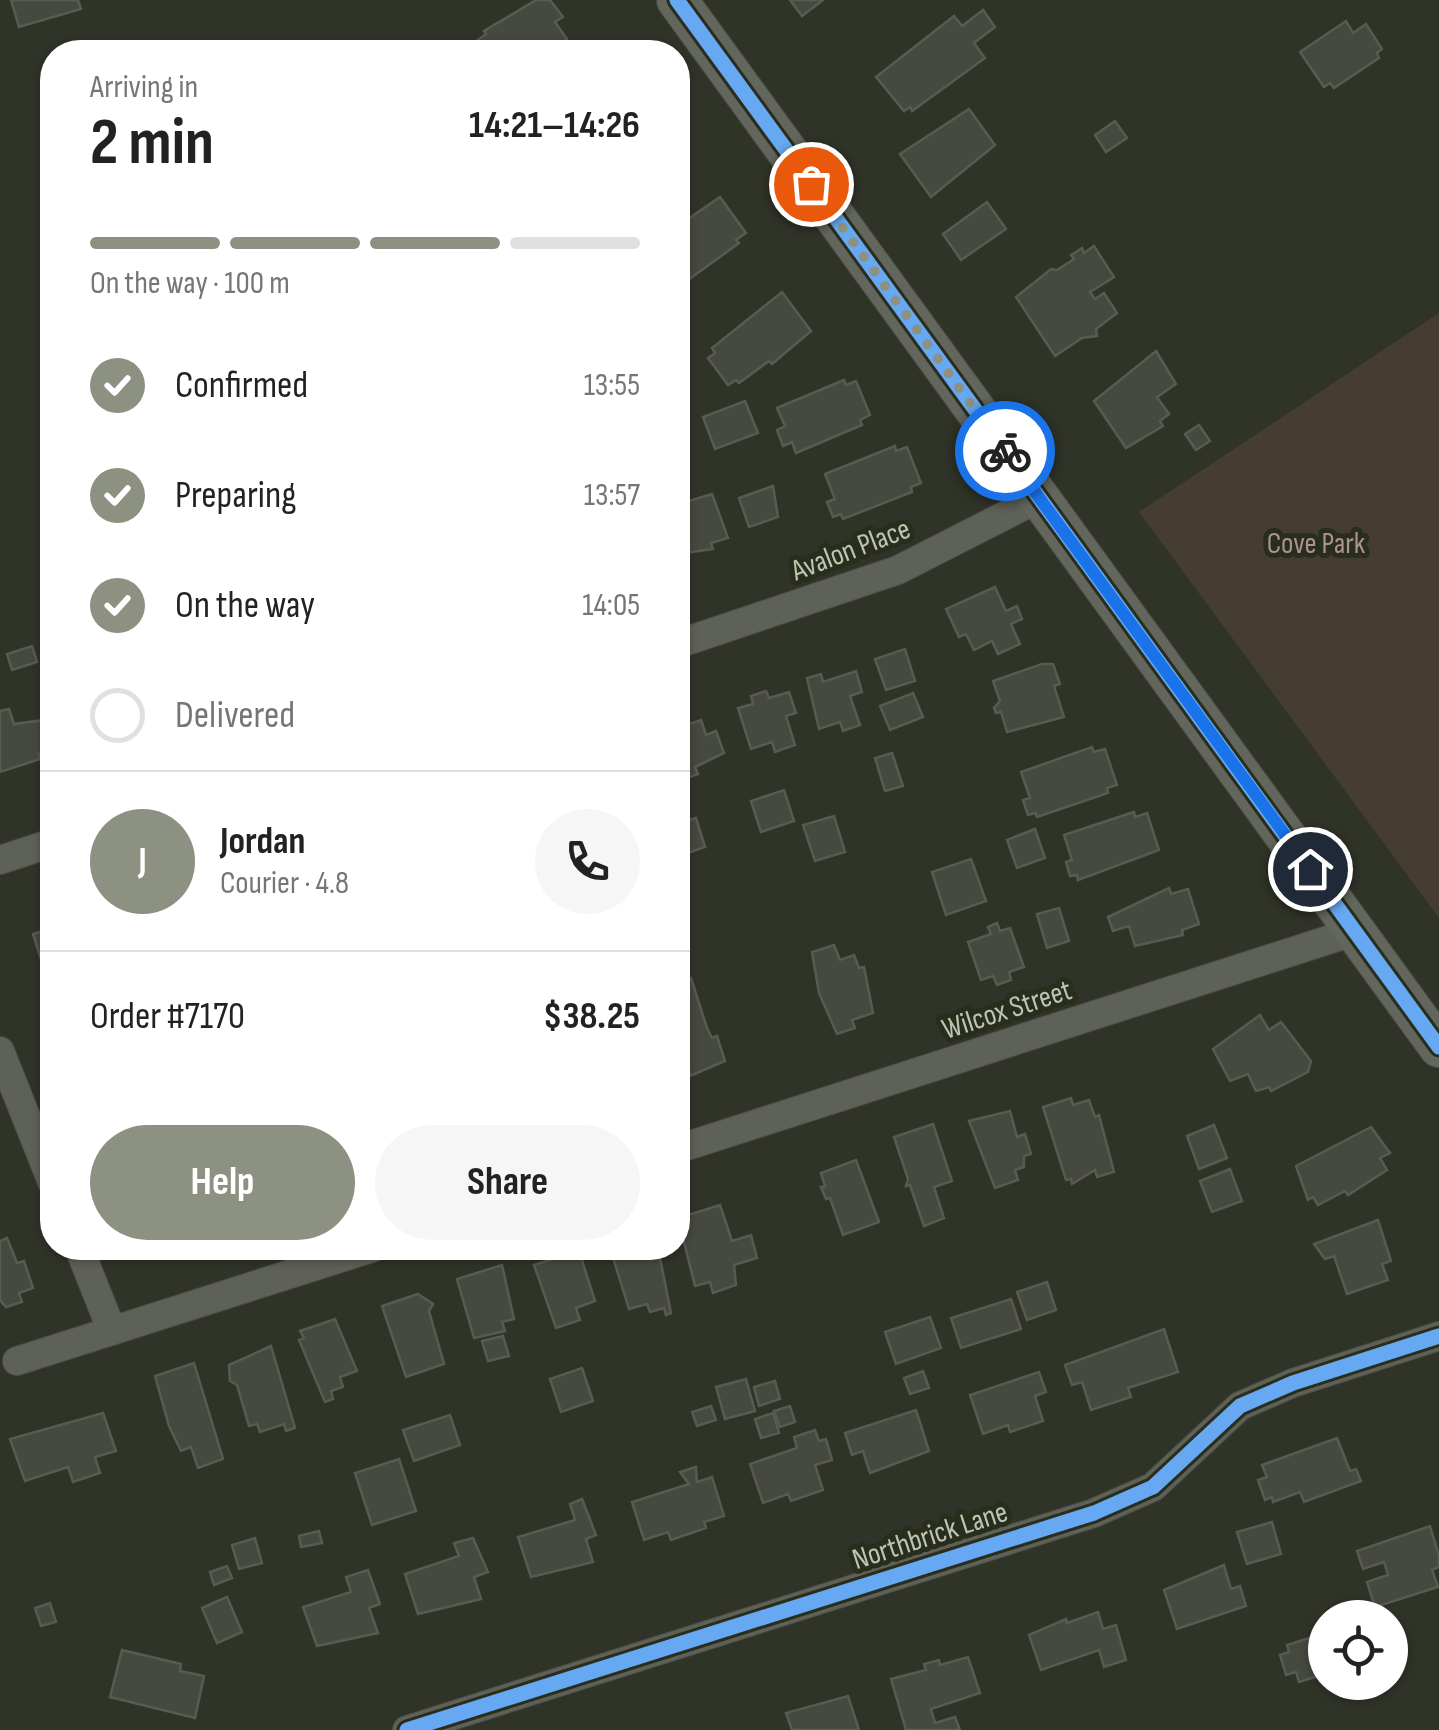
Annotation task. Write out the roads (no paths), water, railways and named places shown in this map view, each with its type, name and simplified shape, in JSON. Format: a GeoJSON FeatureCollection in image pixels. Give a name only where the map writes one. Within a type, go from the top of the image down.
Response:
{"type":"FeatureCollection","features":[{"type":"Feature","properties":{"kind":"street"},"geometry":{"type":"LineString","coordinates":[[677,0],[1439,1048]]}},
{"type":"Feature","properties":{"kind":"street","name":"Avalon Place"},"geometry":{"type":"LineString","coordinates":[[690,640],[898,570],[1039,498]]}},
{"type":"Feature","properties":{"kind":"street"},"geometry":{"type":"LineString","coordinates":[[0,860],[40,847]]}},
{"type":"Feature","properties":{"kind":"street","name":"Wilcox Street"},"geometry":{"type":"LineString","coordinates":[[690,1145],[1356,932]]}},
{"type":"Feature","properties":{"kind":"street"},"geometry":{"type":"LineString","coordinates":[[0,1051],[40,1152]]}},
{"type":"Feature","properties":{"kind":"street"},"geometry":{"type":"LineString","coordinates":[[84,1260],[112,1331]]}},
{"type":"Feature","properties":{"kind":"street"},"geometry":{"type":"LineString","coordinates":[[18,1361],[334,1260]]}},
{"type":"Feature","properties":{"kind":"street","name":"Northbrick Lane"},"geometry":{"type":"LineString","coordinates":[[407,1730],[1094,1513],[1153,1487],[1240,1406],[1292,1383],[1439,1336]]}},
{"type":"Feature","properties":{"kind":"park label","name":"Cove Park"},"geometry":{"type":"Point","coordinates":[1316,544]}}]}
